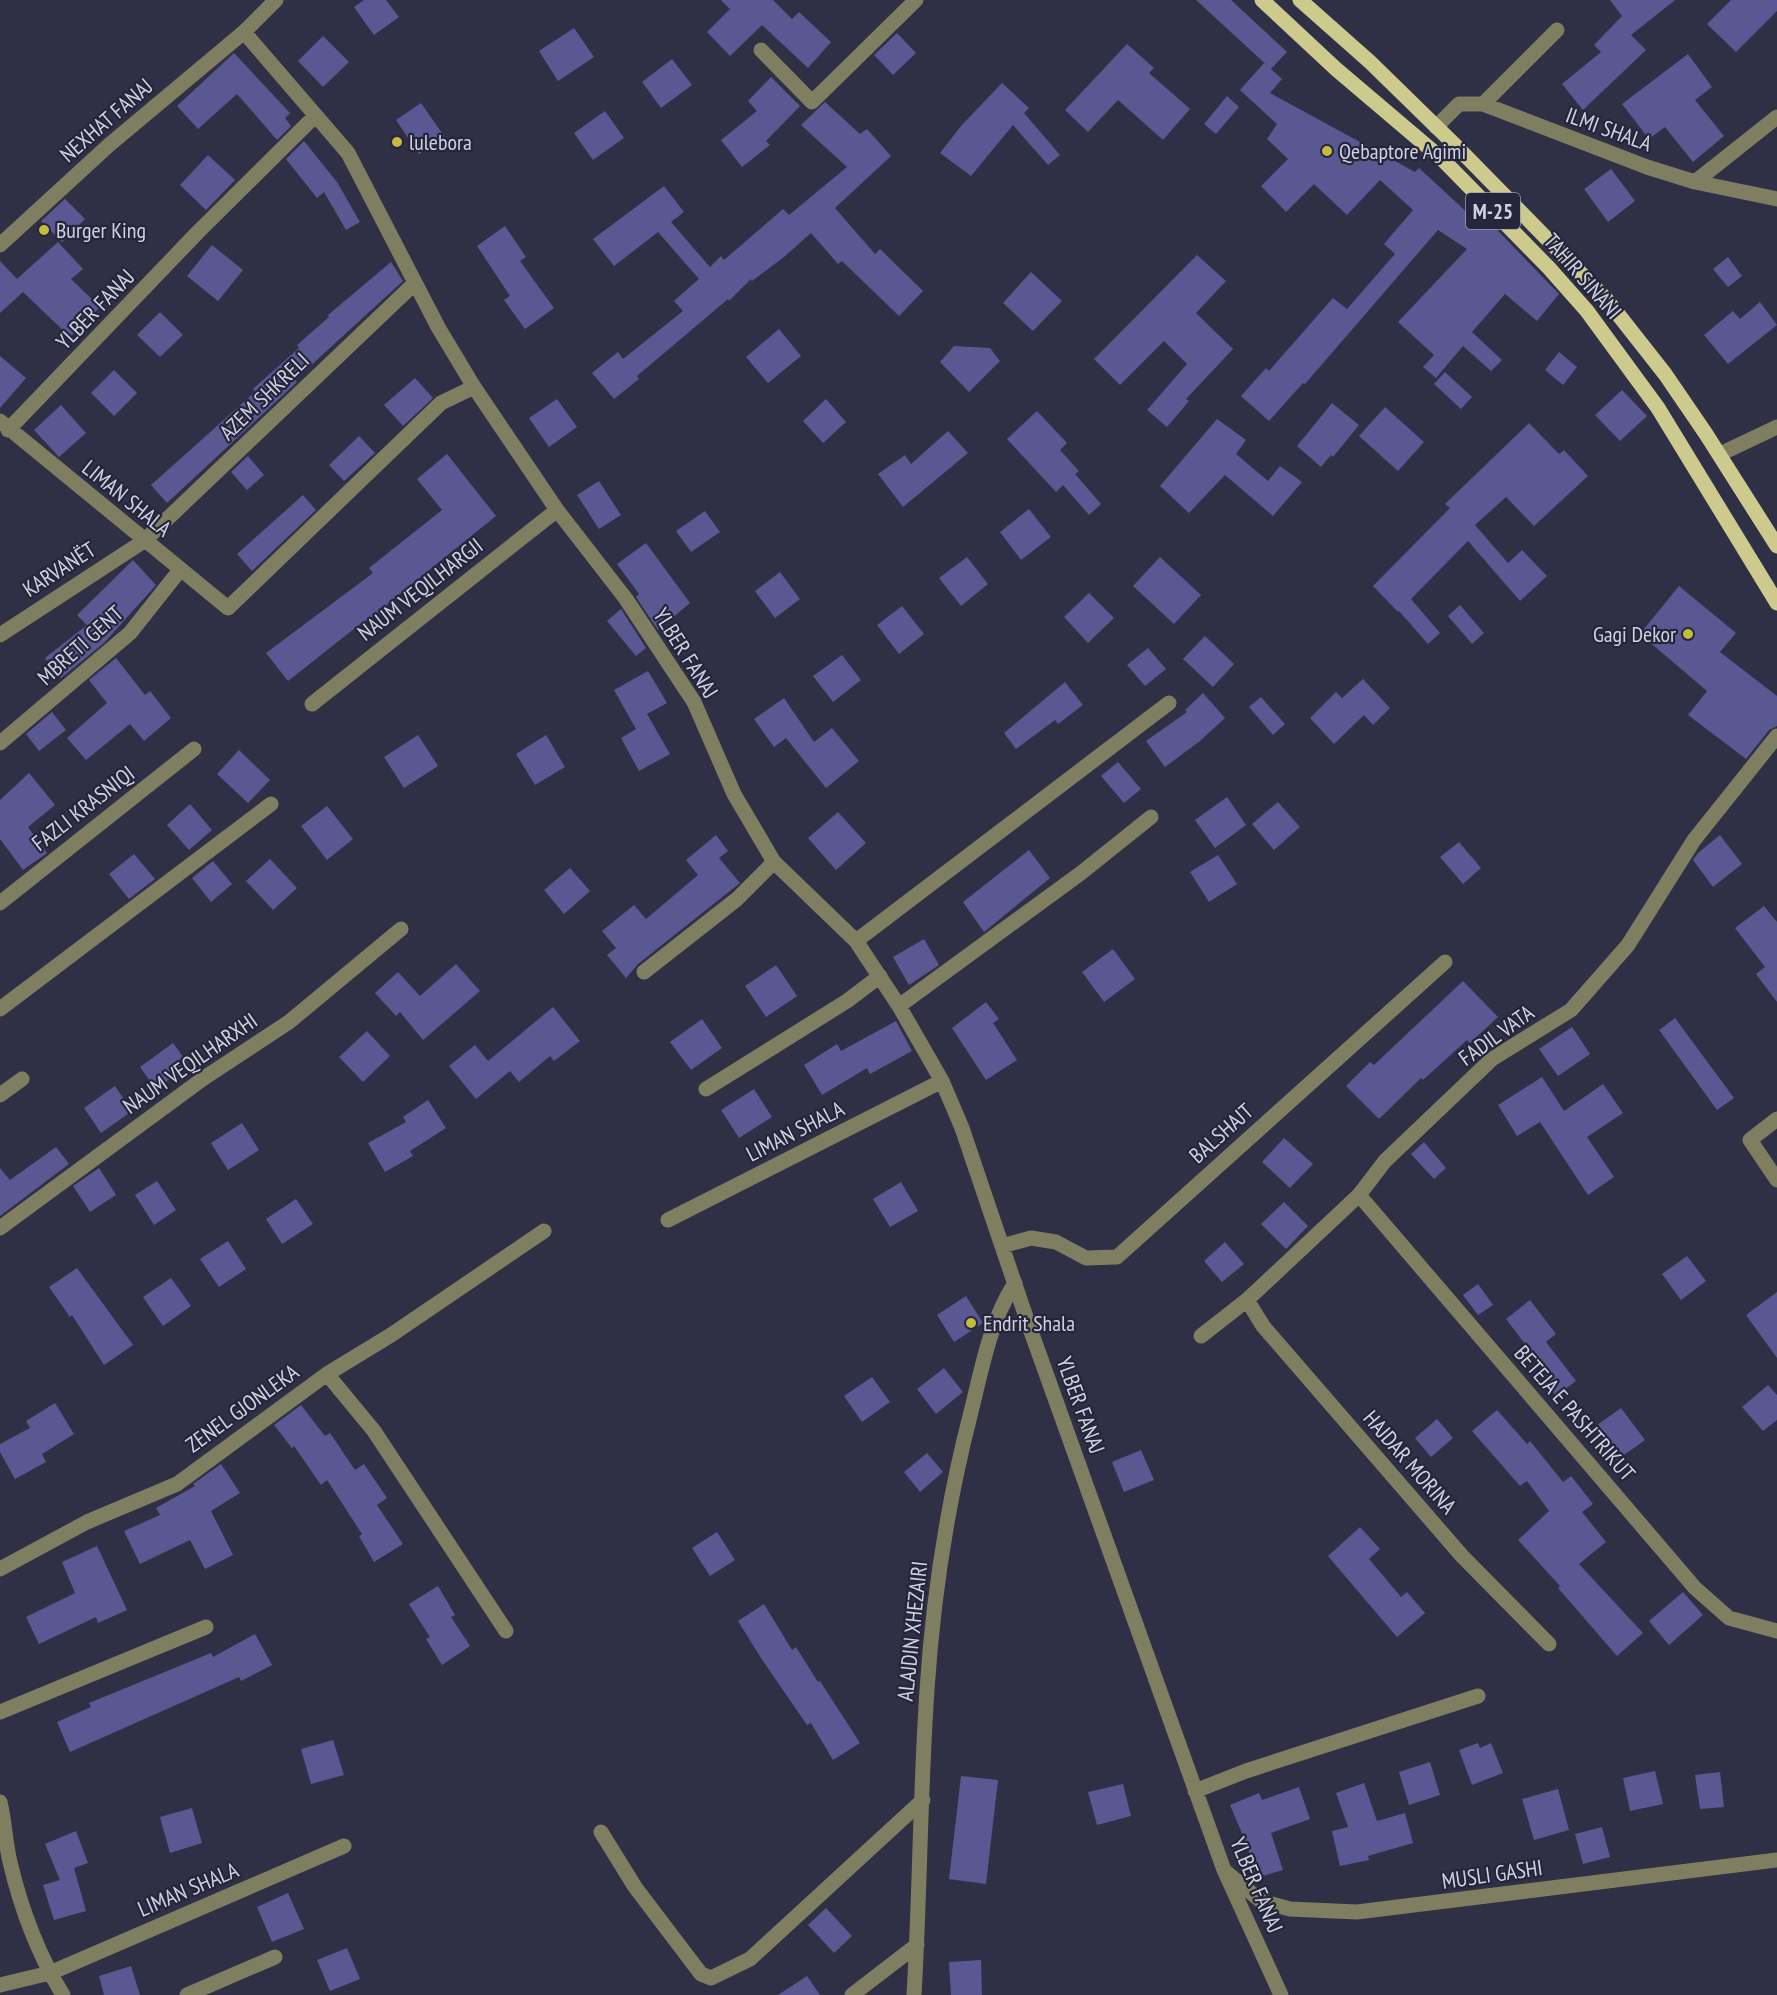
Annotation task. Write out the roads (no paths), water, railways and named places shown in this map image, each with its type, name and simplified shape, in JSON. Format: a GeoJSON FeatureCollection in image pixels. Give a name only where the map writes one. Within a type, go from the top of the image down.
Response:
{"type":"FeatureCollection","features":[{"type":"Feature","properties":{"kind":"main road","name":"TAHIR SINANI"},"geometry":{"type":"LineString","coordinates":[[1262,0],[1336,69],[1437,154],[1550,268],[1587,311],[1632,372],[1688,455],[1777,603]]}},
{"type":"Feature","properties":{"kind":"main road","name":"TAHIR SINANI"},"geometry":{"type":"LineString","coordinates":[[1300,0],[1370,62],[1606,299],[1665,374],[1720,454]]}},
{"type":"Feature","properties":{"kind":"main road","name":"M-25"},"geometry":{"type":"LineString","coordinates":[[1720,454],[1736,484],[1777,546]]}},
{"type":"Feature","properties":{"kind":"street","name":"NEXHAT FANAJ"},"geometry":{"type":"LineString","coordinates":[[0,245],[109,145],[244,32],[276,0]]}},
{"type":"Feature","properties":{"kind":"street"},"geometry":{"type":"LineString","coordinates":[[761,50],[812,102],[915,0]]}},
{"type":"Feature","properties":{"kind":"street"},"geometry":{"type":"LineString","coordinates":[[1484,104],[1557,30]]}},
{"type":"Feature","properties":{"kind":"street","name":"YLBER FANAJ"},"geometry":{"type":"LineString","coordinates":[[244,32],[348,153],[415,283],[474,387],[557,510],[626,599],[694,702],[734,794],[774,862],[856,941],[899,1006],[942,1082],[962,1128],[1224,1870],[1281,1995]]}},
{"type":"Feature","properties":{"kind":"street","name":"ILMI SHALA"},"geometry":{"type":"LineString","coordinates":[[1436,127],[1459,104],[1484,104],[1647,167],[1695,182],[1777,199]]}},
{"type":"Feature","properties":{"kind":"street","name":"YLBER FANAJ"},"geometry":{"type":"LineString","coordinates":[[4,426],[315,116]]}},
{"type":"Feature","properties":{"kind":"street"},"geometry":{"type":"LineString","coordinates":[[1695,182],[1777,117]]}},
{"type":"Feature","properties":{"kind":"street","name":"AZEM SHKRELI"},"geometry":{"type":"LineString","coordinates":[[144,541],[415,283]]}},
{"type":"Feature","properties":{"kind":"street","name":"LIMAN SHALA"},"geometry":{"type":"LineString","coordinates":[[4,426],[228,608],[441,403],[474,387]]}},
{"type":"Feature","properties":{"kind":"street"},"geometry":{"type":"LineString","coordinates":[[1720,454],[1777,427]]}},
{"type":"Feature","properties":{"kind":"street","name":"NAUM VEQILHARGJI"},"geometry":{"type":"LineString","coordinates":[[312,704],[557,510]]}},
{"type":"Feature","properties":{"kind":"street","name":"KARVANËT"},"geometry":{"type":"LineString","coordinates":[[0,635],[144,541]]}},
{"type":"Feature","properties":{"kind":"street","name":"MBRETI GENT"},"geometry":{"type":"LineString","coordinates":[[0,743],[130,633],[180,570]]}},
{"type":"Feature","properties":{"kind":"street"},"geometry":{"type":"LineString","coordinates":[[856,941],[1169,703]]}},
{"type":"Feature","properties":{"kind":"street","name":"FADIL VATA"},"geometry":{"type":"LineString","coordinates":[[1201,1335],[1247,1300],[1359,1195],[1385,1161],[1492,1059],[1571,1010],[1628,945],[1694,840],[1777,736]]}},
{"type":"Feature","properties":{"kind":"street","name":"FAZLI KRASNIQI"},"geometry":{"type":"LineString","coordinates":[[0,903],[194,749]]}},
{"type":"Feature","properties":{"kind":"street"},"geometry":{"type":"LineString","coordinates":[[0,1009],[271,804]]}},
{"type":"Feature","properties":{"kind":"street"},"geometry":{"type":"LineString","coordinates":[[899,1006],[1081,873],[1151,817]]}},
{"type":"Feature","properties":{"kind":"street"},"geometry":{"type":"LineString","coordinates":[[644,972],[737,899],[774,862]]}},
{"type":"Feature","properties":{"kind":"street","name":"NAUM VEQILHARXHI"},"geometry":{"type":"LineString","coordinates":[[0,1228],[204,1078],[289,1022],[401,929]]}},
{"type":"Feature","properties":{"kind":"street","name":"BALSHAJT"},"geometry":{"type":"LineString","coordinates":[[1002,1246],[1031,1238],[1056,1242],[1086,1258],[1118,1257],[1445,962]]}},
{"type":"Feature","properties":{"kind":"street"},"geometry":{"type":"LineString","coordinates":[[706,1089],[847,1001],[880,976]]}},
{"type":"Feature","properties":{"kind":"street"},"geometry":{"type":"LineString","coordinates":[[0,1095],[22,1079]]}},
{"type":"Feature","properties":{"kind":"street","name":"LIMAN SHALA"},"geometry":{"type":"LineString","coordinates":[[668,1220],[942,1082]]}},
{"type":"Feature","properties":{"kind":"street"},"geometry":{"type":"LineString","coordinates":[[1777,1119],[1750,1140],[1777,1180]]}},
{"type":"Feature","properties":{"kind":"street","name":"BETEJA E PASHTRIKUT"},"geometry":{"type":"LineString","coordinates":[[1359,1195],[1695,1588],[1729,1618],[1777,1631]]}},
{"type":"Feature","properties":{"kind":"street"},"geometry":{"type":"LineString","coordinates":[[327,1374],[391,1335],[544,1231]]}},
{"type":"Feature","properties":{"kind":"street","name":"ALAJDIN XHEZAIRI"},"geometry":{"type":"LineString","coordinates":[[914,1995],[927,1689],[941,1570],[962,1448],[998,1314],[1015,1283]]}},
{"type":"Feature","properties":{"kind":"street","name":"HAJDAR MORINA"},"geometry":{"type":"LineString","coordinates":[[1247,1300],[1263,1326],[1462,1556],[1549,1644]]}},
{"type":"Feature","properties":{"kind":"street","name":"ZENEL GJONLEKA"},"geometry":{"type":"LineString","coordinates":[[0,1569],[87,1522],[177,1484],[327,1374],[374,1431],[506,1631]]}},
{"type":"Feature","properties":{"kind":"street"},"geometry":{"type":"LineString","coordinates":[[0,1712],[206,1627]]}},
{"type":"Feature","properties":{"kind":"street"},"geometry":{"type":"LineString","coordinates":[[1195,1791],[1246,1771],[1478,1696]]}},
{"type":"Feature","properties":{"kind":"street"},"geometry":{"type":"LineString","coordinates":[[601,1832],[635,1887],[701,1974],[711,1978],[750,1959],[923,1800]]}},
{"type":"Feature","properties":{"kind":"street"},"geometry":{"type":"LineString","coordinates":[[0,1802],[5,1860],[25,1916],[50,1973],[63,1995]]}},
{"type":"Feature","properties":{"kind":"street","name":"LIMAN SHALA"},"geometry":{"type":"LineString","coordinates":[[0,1984],[50,1973],[344,1846]]}},
{"type":"Feature","properties":{"kind":"street","name":"MUSLI GASHI"},"geometry":{"type":"LineString","coordinates":[[1224,1870],[1261,1901],[1290,1909],[1357,1912],[1777,1860]]}},
{"type":"Feature","properties":{"kind":"street"},"geometry":{"type":"LineString","coordinates":[[852,1995],[917,1945]]}},
{"type":"Feature","properties":{"kind":"street"},"geometry":{"type":"LineString","coordinates":[[187,1995],[275,1957]]}},
{"type":"Feature","properties":{"kind":"place","name":"lulebora"},"geometry":{"type":"Point","coordinates":[397,142]}},
{"type":"Feature","properties":{"kind":"place","name":"Qebaptore Agimi"},"geometry":{"type":"Point","coordinates":[1327,151]}},
{"type":"Feature","properties":{"kind":"place","name":"Burger King"},"geometry":{"type":"Point","coordinates":[44,230]}},
{"type":"Feature","properties":{"kind":"place","name":"Gagi Dekor"},"geometry":{"type":"Point","coordinates":[1688,634]}},
{"type":"Feature","properties":{"kind":"place","name":"Endrit Shala"},"geometry":{"type":"Point","coordinates":[971,1323]}}]}
